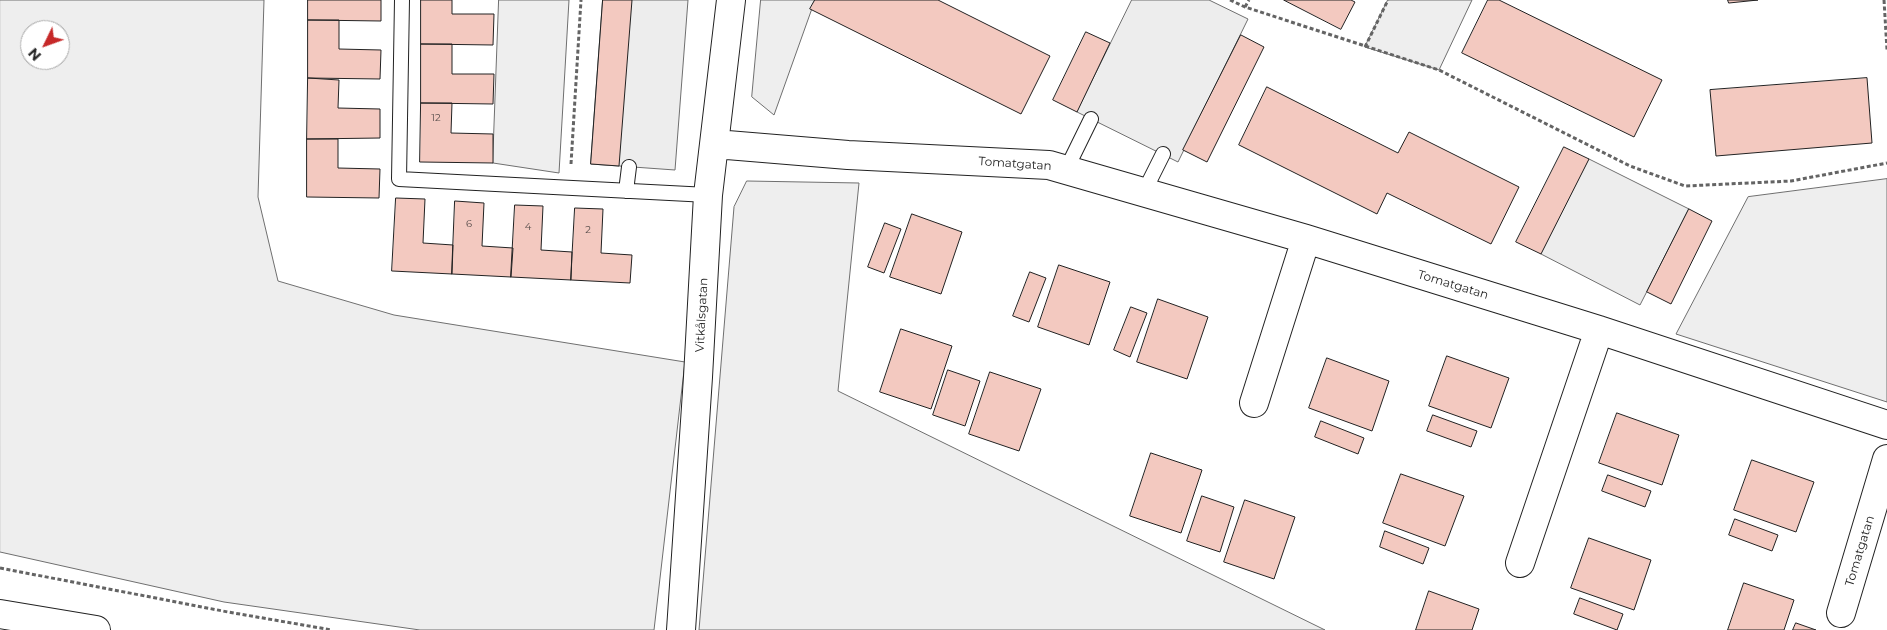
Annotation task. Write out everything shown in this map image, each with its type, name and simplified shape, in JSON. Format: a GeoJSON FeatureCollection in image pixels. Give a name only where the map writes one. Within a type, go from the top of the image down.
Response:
{"type":"FeatureCollection","features":[{"type":"Feature","properties":{"kind":"street","name":"Vitkålsgatan"},"geometry":{"type":"LineString","coordinates":[[681,630],[708,195],[731,0]]}},
{"type":"Feature","properties":{"kind":"street","name":"Tomatgatan"},"geometry":{"type":"LineString","coordinates":[[715,144],[848,156],[1049,165],[1306,239],[1599,330],[1887,425]]}},
{"type":"Feature","properties":{"kind":"street"},"geometry":{"type":"LineString","coordinates":[[1254,403],[1306,239]]}},
{"type":"Feature","properties":{"kind":"street"},"geometry":{"type":"LineString","coordinates":[[1520,563],[1599,330]]}},
{"type":"Feature","properties":{"kind":"street","name":"Tomatgatan"},"geometry":{"type":"LineString","coordinates":[[1841,613],[1887,459]]}},
{"type":"Feature","properties":{"kind":"street"},"geometry":{"type":"LineString","coordinates":[[0,614],[96,630]]}},
{"type":"Feature","properties":{"kind":"lane"},"geometry":{"type":"LineString","coordinates":[[402,0],[399,179],[708,195]]}},
{"type":"Feature","properties":{"kind":"lane"},"geometry":{"type":"LineString","coordinates":[[1066,170],[1091,119]]}},
{"type":"Feature","properties":{"kind":"lane"},"geometry":{"type":"LineString","coordinates":[[1144,192],[1162,154]]}},
{"type":"Feature","properties":{"kind":"lane"},"geometry":{"type":"LineString","coordinates":[[626,191],[630,167]]}},
{"type":"Feature","properties":{"kind":"path"},"geometry":{"type":"LineString","coordinates":[[570,188],[581,0]]}},
{"type":"Feature","properties":{"kind":"path"},"geometry":{"type":"LineString","coordinates":[[1230,0],[1245,7],[1438,70],[1630,166],[1685,186],[1791,181],[1887,163]]}},
{"type":"Feature","properties":{"kind":"path"},"geometry":{"type":"LineString","coordinates":[[1245,7],[1248,0]]}},
{"type":"Feature","properties":{"kind":"path"},"geometry":{"type":"LineString","coordinates":[[1365,47],[1388,0]]}},
{"type":"Feature","properties":{"kind":"path"},"geometry":{"type":"LineString","coordinates":[[1884,0],[1887,50]]}},
{"type":"Feature","properties":{"kind":"path"},"geometry":{"type":"LineString","coordinates":[[0,568],[332,630]]}},
{"type":"Feature","properties":{"kind":"shaded area"},"geometry":{"type":"Polygon","coordinates":[[[0,0],[264,0],[258,197],[278,281],[394,315],[685,362],[654,630],[420,630],[224,602],[0,552],[0,0]]]}},
{"type":"Feature","properties":{"kind":"shaded area"},"geometry":{"type":"Polygon","coordinates":[[[499,0],[569,0],[559,173],[493,163],[499,0]]]}},
{"type":"Feature","properties":{"kind":"shaded area"},"geometry":{"type":"Polygon","coordinates":[[[603,0],[688,0],[675,170],[591,164],[603,0]]]}},
{"type":"Feature","properties":{"kind":"shaded area"},"geometry":{"type":"Polygon","coordinates":[[[761,0],[815,0],[774,115],[752,97],[761,0]]]}},
{"type":"Feature","properties":{"kind":"shaded area"},"geometry":{"type":"Polygon","coordinates":[[[1132,0],[1209,0],[1248,19],[1178,162],[1077,112],[1132,0]]]}},
{"type":"Feature","properties":{"kind":"shaded area"},"geometry":{"type":"Polygon","coordinates":[[[1388,0],[1472,0],[1439,70],[1365,47],[1388,0]]]}},
{"type":"Feature","properties":{"kind":"shaded area"},"geometry":{"type":"Polygon","coordinates":[[[1589,159],[1689,209],[1640,305],[1541,254],[1589,159]]]}},
{"type":"Feature","properties":{"kind":"shaded area"},"geometry":{"type":"Polygon","coordinates":[[[1887,179],[1887,402],[1676,334],[1748,197],[1887,179]]]}},
{"type":"Feature","properties":{"kind":"shaded area"},"geometry":{"type":"Polygon","coordinates":[[[747,181],[859,183],[838,391],[1325,630],[699,630],[734,207],[747,181]]]}},
{"type":"Feature","properties":{"kind":"building"},"geometry":{"type":"Polygon","coordinates":[[[308,0],[381,0],[381,21],[308,20],[308,0]]]}},
{"type":"Feature","properties":{"kind":"building"},"geometry":{"type":"Polygon","coordinates":[[[421,0],[452,0],[452,14],[494,14],[493,45],[421,44],[421,0]]]}},
{"type":"Feature","properties":{"kind":"building"},"geometry":{"type":"Polygon","coordinates":[[[603,0],[632,0],[619,166],[591,164],[603,0]]]}},
{"type":"Feature","properties":{"kind":"building"},"geometry":{"type":"Polygon","coordinates":[[[815,0],[938,0],[1050,56],[1021,114],[810,9],[815,0]]]}},
{"type":"Feature","properties":{"kind":"building"},"geometry":{"type":"Polygon","coordinates":[[[1284,0],[1351,0],[1355,2],[1341,29],[1284,0]]]}},
{"type":"Feature","properties":{"kind":"building"},"geometry":{"type":"Polygon","coordinates":[[[1488,0],[1499,0],[1662,80],[1634,137],[1462,53],[1488,0]]]}},
{"type":"Feature","properties":{"kind":"building"},"geometry":{"type":"Polygon","coordinates":[[[1728,0],[1758,0],[1729,3],[1728,0]]]}},
{"type":"Feature","properties":{"kind":"building"},"geometry":{"type":"Polygon","coordinates":[[[308,20],[339,20],[339,49],[381,50],[380,79],[308,78],[308,20]]]}},
{"type":"Feature","properties":{"kind":"building"},"geometry":{"type":"Polygon","coordinates":[[[1086,32],[1110,43],[1077,112],[1053,100],[1086,32]]]}},
{"type":"Feature","properties":{"kind":"building"},"geometry":{"type":"Polygon","coordinates":[[[1241,35],[1264,47],[1207,162],[1183,150],[1241,35]]]}},
{"type":"Feature","properties":{"kind":"building"},"geometry":{"type":"Polygon","coordinates":[[[421,44],[452,44],[452,74],[494,74],[493,104],[421,103],[421,44]]]}},
{"type":"Feature","properties":{"kind":"building"},"geometry":{"type":"Polygon","coordinates":[[[308,78],[339,80],[338,108],[380,109],[380,138],[307,139],[308,78]]]}},
{"type":"Feature","properties":{"kind":"building"},"geometry":{"type":"Polygon","coordinates":[[[1867,78],[1872,143],[1716,156],[1710,90],[1867,78]]]}},
{"type":"Feature","properties":{"kind":"building"},"geometry":{"type":"Polygon","coordinates":[[[1267,87],[1398,153],[1409,132],[1519,187],[1491,244],[1387,193],[1377,214],[1239,145],[1267,87]]]}},
{"type":"Feature","properties":{"kind":"building"},"geometry":{"type":"Polygon","coordinates":[[[421,103],[452,103],[451,133],[493,134],[493,163],[420,162],[421,103]]]}},
{"type":"Feature","properties":{"kind":"building"},"geometry":{"type":"Polygon","coordinates":[[[307,139],[338,139],[338,168],[380,169],[379,198],[307,197],[307,139]]]}},
{"type":"Feature","properties":{"kind":"building"},"geometry":{"type":"Polygon","coordinates":[[[1564,147],[1589,159],[1541,254],[1516,242],[1564,147]]]}},
{"type":"Feature","properties":{"kind":"building"},"geometry":{"type":"Polygon","coordinates":[[[396,198],[425,199],[423,243],[453,245],[452,274],[392,271],[396,198]]]}},
{"type":"Feature","properties":{"kind":"building"},"geometry":{"type":"Polygon","coordinates":[[[455,201],[484,203],[482,246],[513,248],[511,277],[452,274],[455,201]]]}},
{"type":"Feature","properties":{"kind":"building"},"geometry":{"type":"Polygon","coordinates":[[[515,205],[543,206],[541,250],[572,252],[571,280],[511,277],[515,205]]]}},
{"type":"Feature","properties":{"kind":"building"},"geometry":{"type":"Polygon","coordinates":[[[575,208],[603,209],[601,253],[632,255],[630,283],[571,280],[575,208]]]}},
{"type":"Feature","properties":{"kind":"building"},"geometry":{"type":"Polygon","coordinates":[[[1689,209],[1712,221],[1671,304],[1647,292],[1689,209]]]}},
{"type":"Feature","properties":{"kind":"building"},"geometry":{"type":"Polygon","coordinates":[[[912,214],[962,232],[941,294],[890,277],[912,214]]]}},
{"type":"Feature","properties":{"kind":"building"},"geometry":{"type":"Polygon","coordinates":[[[885,223],[901,229],[884,273],[868,267],[885,223]]]}},
{"type":"Feature","properties":{"kind":"building"},"geometry":{"type":"Polygon","coordinates":[[[1059,265],[1110,282],[1089,345],[1038,327],[1059,265]]]}},
{"type":"Feature","properties":{"kind":"building"},"geometry":{"type":"Polygon","coordinates":[[[1030,272],[1046,278],[1029,322],[1013,316],[1030,272]]]}},
{"type":"Feature","properties":{"kind":"building"},"geometry":{"type":"Polygon","coordinates":[[[1158,299],[1208,317],[1187,379],[1137,362],[1158,299]]]}},
{"type":"Feature","properties":{"kind":"building"},"geometry":{"type":"Polygon","coordinates":[[[1131,307],[1147,313],[1130,357],[1114,350],[1131,307]]]}},
{"type":"Feature","properties":{"kind":"building"},"geometry":{"type":"Polygon","coordinates":[[[901,329],[952,346],[931,409],[880,392],[901,329]]]}},
{"type":"Feature","properties":{"kind":"building"},"geometry":{"type":"Polygon","coordinates":[[[1447,356],[1509,378],[1491,428],[1429,406],[1447,356]]]}},
{"type":"Feature","properties":{"kind":"building"},"geometry":{"type":"Polygon","coordinates":[[[1327,358],[1389,381],[1372,431],[1309,408],[1327,358]]]}},
{"type":"Feature","properties":{"kind":"building"},"geometry":{"type":"Polygon","coordinates":[[[948,370],[980,381],[965,426],[933,415],[948,370]]]}},
{"type":"Feature","properties":{"kind":"building"},"geometry":{"type":"Polygon","coordinates":[[[990,372],[1041,389],[1019,451],[969,434],[990,372]]]}},
{"type":"Feature","properties":{"kind":"building"},"geometry":{"type":"Polygon","coordinates":[[[1617,413],[1679,435],[1662,485],[1599,463],[1617,413]]]}},
{"type":"Feature","properties":{"kind":"building"},"geometry":{"type":"Polygon","coordinates":[[[1433,415],[1477,431],[1471,447],[1427,431],[1433,415]]]}},
{"type":"Feature","properties":{"kind":"building"},"geometry":{"type":"Polygon","coordinates":[[[1321,421],[1364,438],[1358,454],[1315,437],[1321,421]]]}},
{"type":"Feature","properties":{"kind":"building"},"geometry":{"type":"Polygon","coordinates":[[[1151,453],[1202,470],[1181,533],[1130,516],[1151,453]]]}},
{"type":"Feature","properties":{"kind":"building"},"geometry":{"type":"Polygon","coordinates":[[[1752,460],[1814,482],[1796,532],[1734,510],[1752,460]]]}},
{"type":"Feature","properties":{"kind":"building"},"geometry":{"type":"Polygon","coordinates":[[[1401,474],[1464,496],[1445,546],[1383,523],[1401,474]]]}},
{"type":"Feature","properties":{"kind":"building"},"geometry":{"type":"Polygon","coordinates":[[[1608,475],[1651,491],[1645,507],[1602,491],[1608,475]]]}},
{"type":"Feature","properties":{"kind":"building"},"geometry":{"type":"Polygon","coordinates":[[[1202,496],[1234,507],[1220,552],[1187,541],[1202,496]]]}},
{"type":"Feature","properties":{"kind":"building"},"geometry":{"type":"Polygon","coordinates":[[[1245,500],[1295,517],[1274,579],[1224,562],[1245,500]]]}},
{"type":"Feature","properties":{"kind":"building"},"geometry":{"type":"Polygon","coordinates":[[[1735,519],[1778,535],[1772,551],[1729,535],[1735,519]]]}},
{"type":"Feature","properties":{"kind":"building"},"geometry":{"type":"Polygon","coordinates":[[[1385,531],[1429,548],[1423,564],[1380,547],[1385,531]]]}},
{"type":"Feature","properties":{"kind":"building"},"geometry":{"type":"Polygon","coordinates":[[[1589,538],[1651,560],[1634,610],[1571,588],[1589,538]]]}},
{"type":"Feature","properties":{"kind":"building"},"geometry":{"type":"Polygon","coordinates":[[[1744,583],[1794,600],[1784,630],[1728,630],[1744,583]]]}},
{"type":"Feature","properties":{"kind":"building"},"geometry":{"type":"Polygon","coordinates":[[[1429,591],[1479,609],[1472,630],[1416,630],[1429,591]]]}},
{"type":"Feature","properties":{"kind":"building"},"geometry":{"type":"Polygon","coordinates":[[[1580,598],[1623,614],[1617,630],[1574,614],[1580,598]]]}},
{"type":"Feature","properties":{"kind":"building"},"geometry":{"type":"Polygon","coordinates":[[[1796,623],[1816,630],[1793,630],[1796,623]]]}}]}
